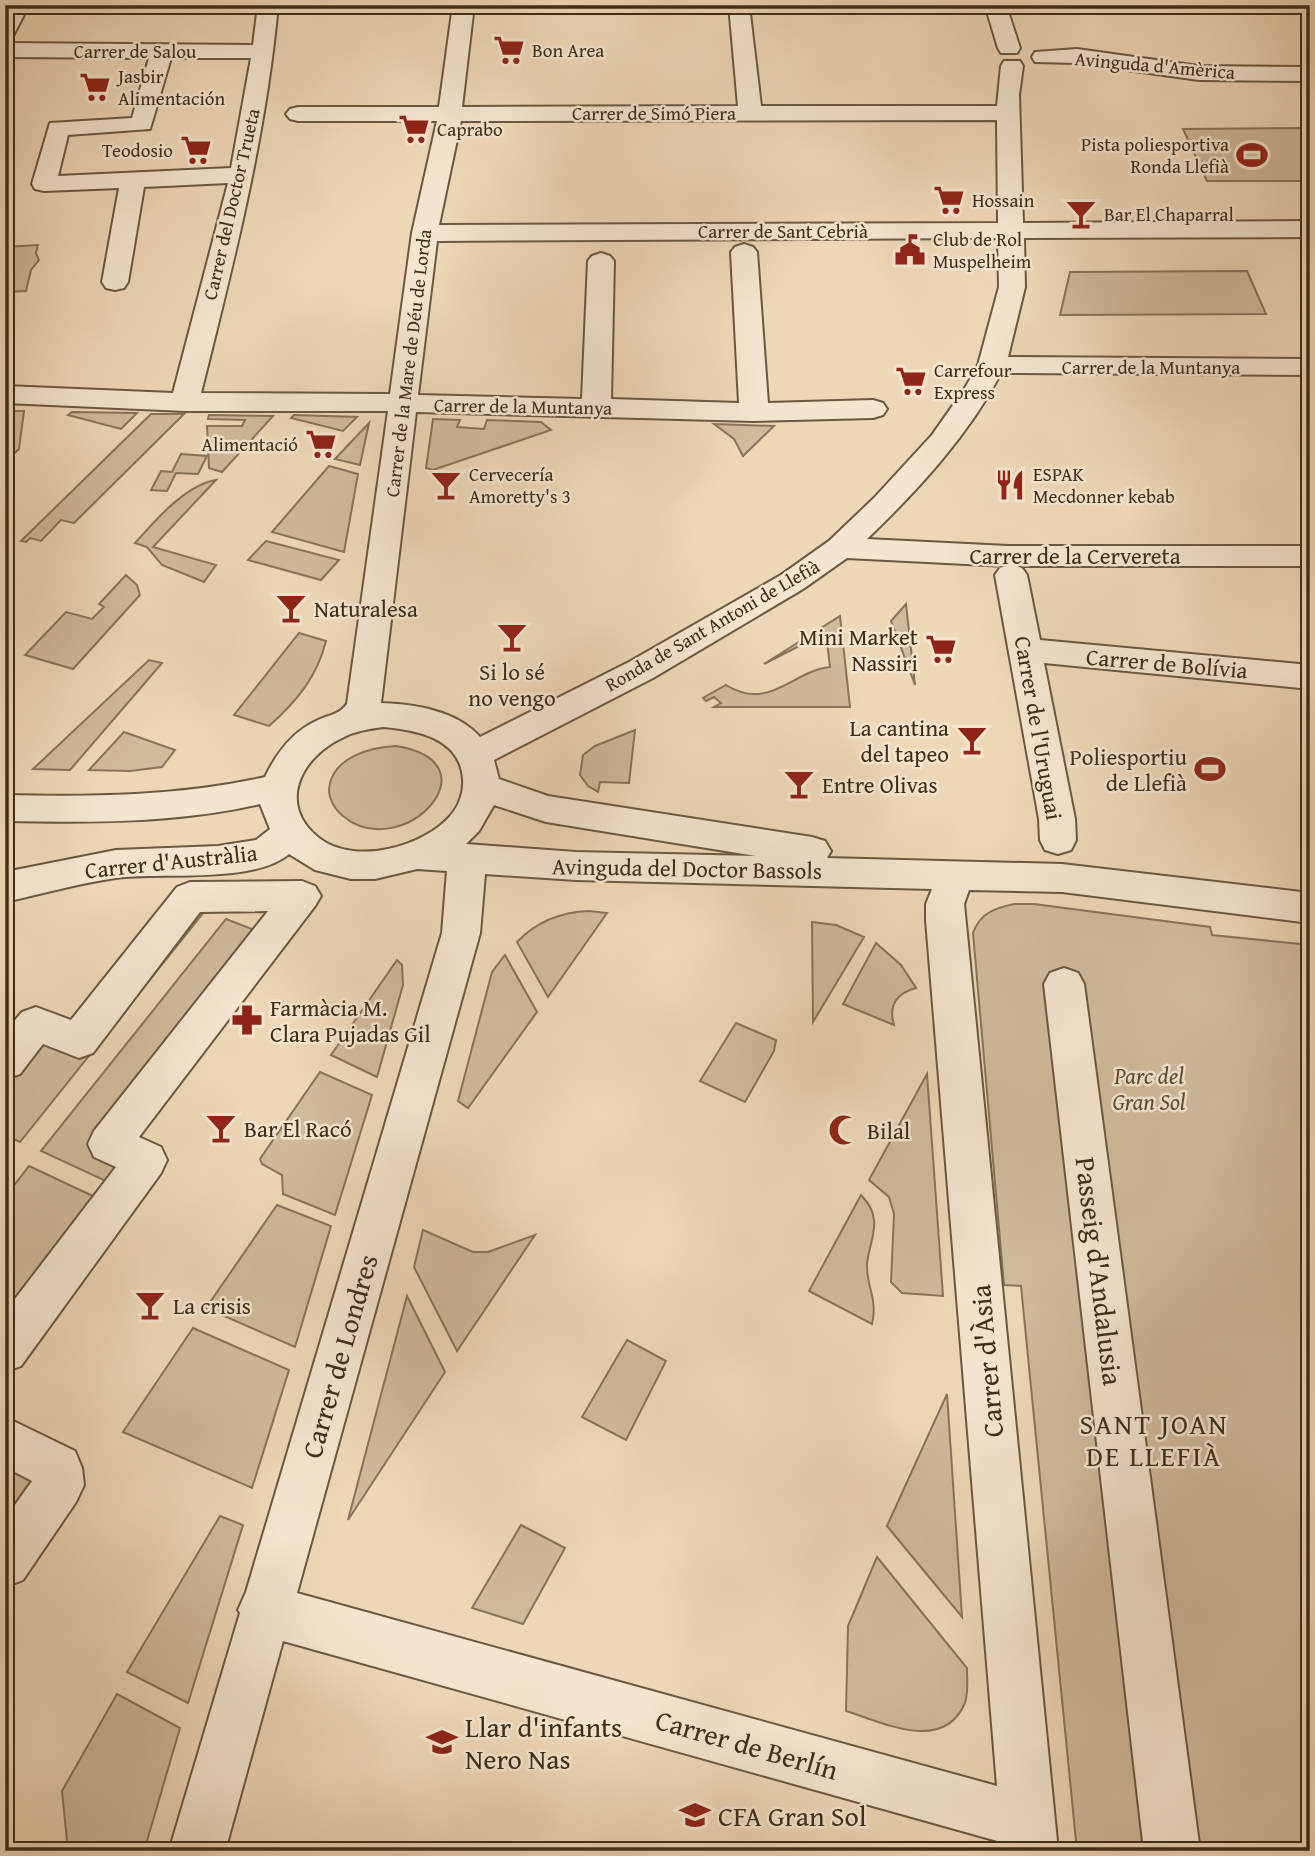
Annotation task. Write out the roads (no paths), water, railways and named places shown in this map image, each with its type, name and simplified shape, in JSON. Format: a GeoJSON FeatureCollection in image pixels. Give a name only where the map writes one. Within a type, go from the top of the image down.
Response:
{"type":"FeatureCollection","features":[{"type":"Feature","properties":{"kind":"street"},"geometry":{"type":"LineString","coordinates":[[5,31],[19,5]]}},
{"type":"Feature","properties":{"kind":"street","name":"Carrer del Doctor Trueta"},"geometry":{"type":"LineString","coordinates":[[185,402],[240,175],[264,52],[268,5]]}},
{"type":"Feature","properties":{"kind":"street","name":"Carrer de la Mare de Déu de Lorda"},"geometry":{"type":"LineString","coordinates":[[354,720],[364,706],[425,233],[450,113],[464,5]]}},
{"type":"Feature","properties":{"kind":"street"},"geometry":{"type":"LineString","coordinates":[[739,5],[750,112]]}},
{"type":"Feature","properties":{"kind":"street","name":"Ronda de Sant Antoni de Llefià"},"geometry":{"type":"LineString","coordinates":[[478,771],[641,670],[792,582],[840,548],[885,505],[942,440],[979,389],[992,365],[1012,287],[1008,95],[1011,57],[995,5]]}},
{"type":"Feature","properties":{"kind":"street","name":"Carrer de Salou"},"geometry":{"type":"LineString","coordinates":[[5,50],[264,52]]}},
{"type":"Feature","properties":{"kind":"street"},"geometry":{"type":"LineString","coordinates":[[162,50],[142,124],[58,128],[44,184],[240,175]]}},
{"type":"Feature","properties":{"kind":"street","name":"Avinguda d'Amèrica"},"geometry":{"type":"LineString","coordinates":[[1011,57],[1035,66],[1043,57],[1077,56],[1199,73],[1310,74]]}},
{"type":"Feature","properties":{"kind":"street","name":"Carrer de Simó Piera"},"geometry":{"type":"LineString","coordinates":[[298,114],[1009,113]]}},
{"type":"Feature","properties":{"kind":"street"},"geometry":{"type":"LineString","coordinates":[[114,282],[133,180]]}},
{"type":"Feature","properties":{"kind":"street","name":"Carrer de Sant Cebrià"},"geometry":{"type":"LineString","coordinates":[[425,233],[1310,229]]}},
{"type":"Feature","properties":{"kind":"street"},"geometry":{"type":"LineString","coordinates":[[744,253],[765,412]]}},
{"type":"Feature","properties":{"kind":"street"},"geometry":{"type":"LineString","coordinates":[[596,408],[601,261]]}},
{"type":"Feature","properties":{"kind":"street","name":"Carrer de la Muntanya"},"geometry":{"type":"LineString","coordinates":[[992,365],[1310,367]]}},
{"type":"Feature","properties":{"kind":"street","name":"Carrer de la Muntanya"},"geometry":{"type":"LineString","coordinates":[[5,394],[185,402],[403,403],[765,412],[873,409]]}},
{"type":"Feature","properties":{"kind":"street","name":"Carrer de la Cervereta"},"geometry":{"type":"LineString","coordinates":[[840,548],[1008,556],[1310,556]]}},
{"type":"Feature","properties":{"kind":"street","name":"Carrer de l'Uruguai"},"geometry":{"type":"LineString","coordinates":[[1011,575],[1057,819],[1058,839]]}},
{"type":"Feature","properties":{"kind":"street","name":"Carrer de Bolívia"},"geometry":{"type":"LineString","coordinates":[[1025,650],[1310,677]]}},
{"type":"Feature","properties":{"kind":"street"},"geometry":{"type":"LineString","coordinates":[[383,715],[439,725],[460,738],[478,771],[476,807],[463,827],[443,843],[395,862],[345,863],[314,852],[290,833],[279,812],[278,787],[287,766],[304,746],[327,731],[354,720],[383,715]]}},
{"type":"Feature","properties":{"kind":"street","name":"Avinguda del Doctor Bassols"},"geometry":{"type":"LineString","coordinates":[[478,771],[545,809],[956,874]]}},
{"type":"Feature","properties":{"kind":"street"},"geometry":{"type":"LineString","coordinates":[[5,808],[92,810],[208,802],[278,787]]}},
{"type":"Feature","properties":{"kind":"street","name":"Carrer d'Austràlia"},"geometry":{"type":"LineString","coordinates":[[5,887],[116,864],[219,860],[266,853],[290,833]]}},
{"type":"Feature","properties":{"kind":"street","name":"Avinguda del Doctor Bassols"},"geometry":{"type":"LineString","coordinates":[[418,855],[576,866],[1062,878],[1310,908]]}},
{"type":"Feature","properties":{"kind":"street","name":"Carrer de Londres"},"geometry":{"type":"LineString","coordinates":[[197,1851],[264,1610],[461,933],[467,859]]}},
{"type":"Feature","properties":{"kind":"street","name":"Carrer d'Àsia"},"geometry":{"type":"LineString","coordinates":[[956,874],[945,904],[945,920],[1029,1836]]}},
{"type":"Feature","properties":{"kind":"street"},"geometry":{"type":"LineString","coordinates":[[5,1062],[36,1024],[79,1041],[190,897],[302,896],[109,1144],[146,1160],[5,1350]]}},
{"type":"Feature","properties":{"kind":"street","name":"Passeig d'Andalusia"},"geometry":{"type":"LineString","coordinates":[[1064,984],[1172,1851]]}},
{"type":"Feature","properties":{"kind":"street"},"geometry":{"type":"LineString","coordinates":[[5,1441],[58,1468],[59,1485],[5,1562]]}},
{"type":"Feature","properties":{"kind":"street","name":"Carrer de Berlín"},"geometry":{"type":"LineString","coordinates":[[264,1610],[1029,1836]]}},
{"type":"Feature","properties":{"kind":"place","name":"Bon Area"},"geometry":{"type":"Point","coordinates":[509,50]}},
{"type":"Feature","properties":{"kind":"place","name":"Jasbir Alimentación"},"geometry":{"type":"Point","coordinates":[95,87]}},
{"type":"Feature","properties":{"kind":"place","name":"Caprabo"},"geometry":{"type":"Point","coordinates":[414,129]}},
{"type":"Feature","properties":{"kind":"place","name":"Teodosio"},"geometry":{"type":"Point","coordinates":[196,150]}},
{"type":"Feature","properties":{"kind":"place","name":"Pista poliesportiva Ronda Llefià"},"geometry":{"type":"Point","coordinates":[1252,155]}},
{"type":"Feature","properties":{"kind":"place","name":"Hossain"},"geometry":{"type":"Point","coordinates":[949,200]}},
{"type":"Feature","properties":{"kind":"place","name":"Bar El Chaparral"},"geometry":{"type":"Point","coordinates":[1081,214]}},
{"type":"Feature","properties":{"kind":"place","name":"Club de Rol Muspelheim"},"geometry":{"type":"Point","coordinates":[910,250]}},
{"type":"Feature","properties":{"kind":"place","name":"Carrefour Express"},"geometry":{"type":"Point","coordinates":[911,381]}},
{"type":"Feature","properties":{"kind":"place","name":"Alimentació"},"geometry":{"type":"Point","coordinates":[321,444]}},
{"type":"Feature","properties":{"kind":"place","name":"Cervecería Amoretty's 3"},"geometry":{"type":"Point","coordinates":[446,485]}},
{"type":"Feature","properties":{"kind":"place","name":"ESPAK Mecdonner kebab"},"geometry":{"type":"Point","coordinates":[1010,485]}},
{"type":"Feature","properties":{"kind":"place","name":"Naturalesa"},"geometry":{"type":"Point","coordinates":[291,608]}},
{"type":"Feature","properties":{"kind":"place","name":"Si lo sé no vengo"},"geometry":{"type":"Point","coordinates":[512,637]}},
{"type":"Feature","properties":{"kind":"place","name":"Mini Market Nassiri"},"geometry":{"type":"Point","coordinates":[941,649]}},
{"type":"Feature","properties":{"kind":"place","name":"La cantina del tapeo"},"geometry":{"type":"Point","coordinates":[972,740]}},
{"type":"Feature","properties":{"kind":"place","name":"Poliesportiu de Llefià"},"geometry":{"type":"Point","coordinates":[1210,769]}},
{"type":"Feature","properties":{"kind":"place","name":"Entre Olivas"},"geometry":{"type":"Point","coordinates":[799,784]}},
{"type":"Feature","properties":{"kind":"place","name":"Farmàcia M. Clara Pujadas Gil"},"geometry":{"type":"Point","coordinates":[247,1020]}},
{"type":"Feature","properties":{"kind":"place","name":"Bar El Racó"},"geometry":{"type":"Point","coordinates":[221,1128]}},
{"type":"Feature","properties":{"kind":"place","name":"Bilal"},"geometry":{"type":"Point","coordinates":[844,1130]}},
{"type":"Feature","properties":{"kind":"place","name":"La crisis"},"geometry":{"type":"Point","coordinates":[150,1305]}},
{"type":"Feature","properties":{"kind":"place","name":"Llar d'infants Nero Nas"},"geometry":{"type":"Point","coordinates":[442,1742]}},
{"type":"Feature","properties":{"kind":"place","name":"CFA Gran Sol"},"geometry":{"type":"Point","coordinates":[695,1815]}},
{"type":"Feature","properties":{"kind":"district","name":"SANT JOAN DE LLEFIÀ"},"geometry":{"type":"Point","coordinates":[1154,1439]}},
{"type":"Feature","properties":{"kind":"park label","name":"Parc del Gran Sol"},"geometry":{"type":"Point","coordinates":[1149,1088]}}]}
